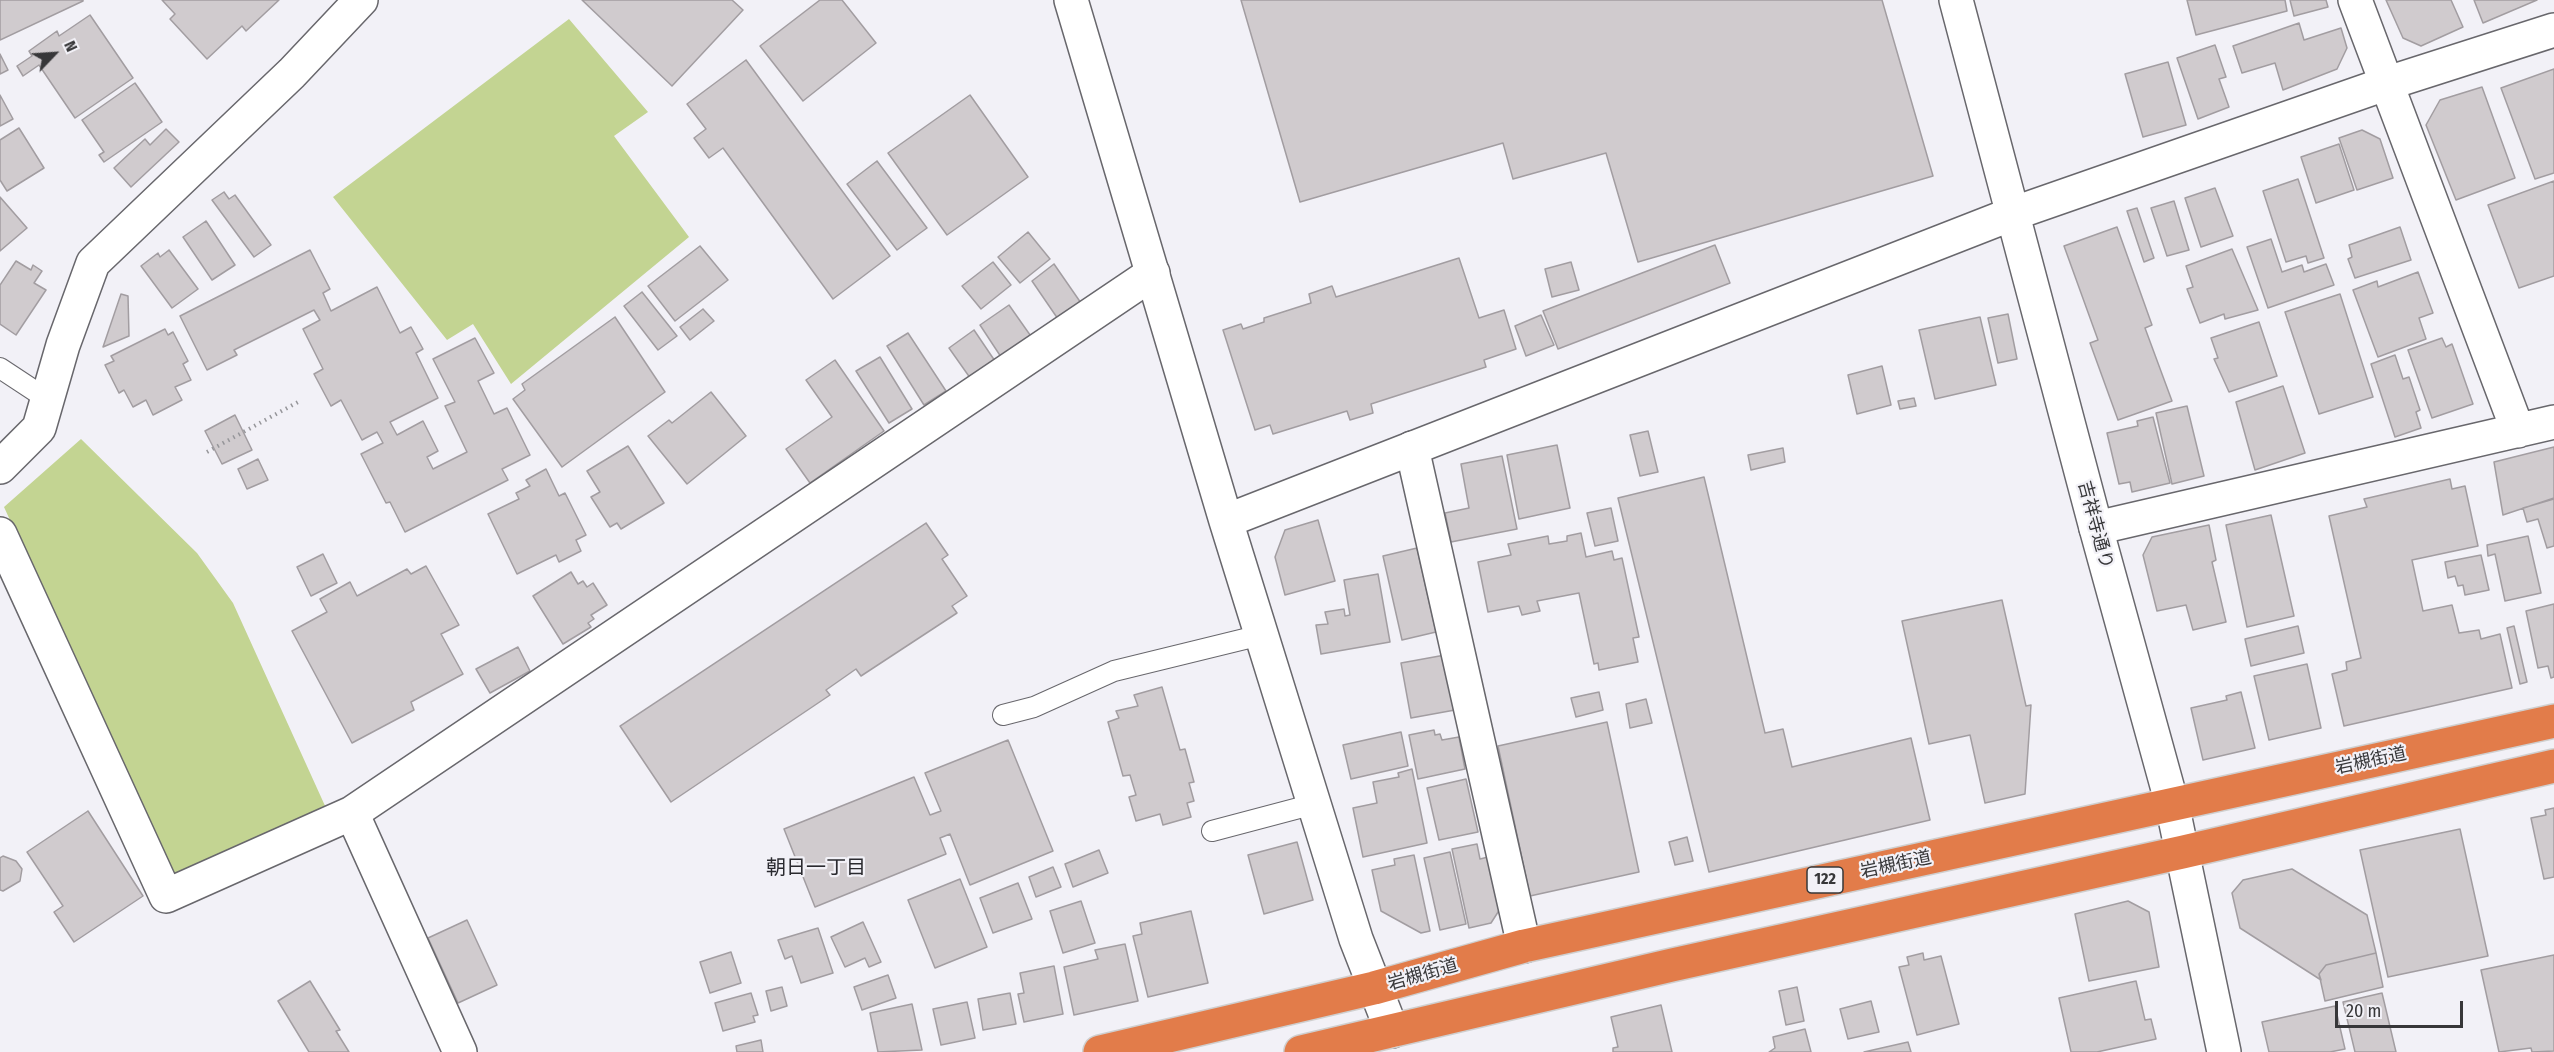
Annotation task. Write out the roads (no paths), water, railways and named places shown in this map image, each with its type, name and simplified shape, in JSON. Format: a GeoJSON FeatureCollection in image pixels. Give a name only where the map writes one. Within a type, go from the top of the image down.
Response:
{"type":"FeatureCollection","features":[{"type":"Feature","properties":{"kind":"highway","name":"岩槻街道"},"geometry":{"type":"LineString","coordinates":[[1100,1052],[1374,988],[1524,946],[2554,721]]}},
{"type":"Feature","properties":{"kind":"highway"},"geometry":{"type":"LineString","coordinates":[[1301,1052],[1395,1041],[1672,965],[2183,852],[2554,766]]}},
{"type":"Feature","properties":{"kind":"street"},"geometry":{"type":"LineString","coordinates":[[0,467],[39,428],[93,262],[284,81],[361,0]]}},
{"type":"Feature","properties":{"kind":"street"},"geometry":{"type":"LineString","coordinates":[[1071,0],[1261,635],[1374,988],[1395,1041]]}},
{"type":"Feature","properties":{"kind":"street","name":"吉祥寺通り"},"geometry":{"type":"LineString","coordinates":[[1956,0],[2172,804],[2224,1052]]}},
{"type":"Feature","properties":{"kind":"street"},"geometry":{"type":"LineString","coordinates":[[2355,0],[2518,431]]}},
{"type":"Feature","properties":{"kind":"street"},"geometry":{"type":"LineString","coordinates":[[1226,521],[2012,214],[2385,84],[2554,30]]}},
{"type":"Feature","properties":{"kind":"street"},"geometry":{"type":"LineString","coordinates":[[0,534],[166,896],[352,813],[1153,273]]}},
{"type":"Feature","properties":{"kind":"street"},"geometry":{"type":"LineString","coordinates":[[2096,528],[2554,422]]}},
{"type":"Feature","properties":{"kind":"street"},"geometry":{"type":"LineString","coordinates":[[1412,448],[1524,946]]}},
{"type":"Feature","properties":{"kind":"street"},"geometry":{"type":"LineString","coordinates":[[352,813],[460,1052]]}},
{"type":"Feature","properties":{"kind":"lane"},"geometry":{"type":"LineString","coordinates":[[0,368],[47,399]]}},
{"type":"Feature","properties":{"kind":"lane"},"geometry":{"type":"LineString","coordinates":[[1003,715],[1034,707],[1114,671],[1261,635]]}},
{"type":"Feature","properties":{"kind":"lane"},"geometry":{"type":"LineString","coordinates":[[1212,831],[1314,804]]}},
{"type":"Feature","properties":{"kind":"district","name":"朝日一丁目"},"geometry":{"type":"Point","coordinates":[816,868]}}]}
